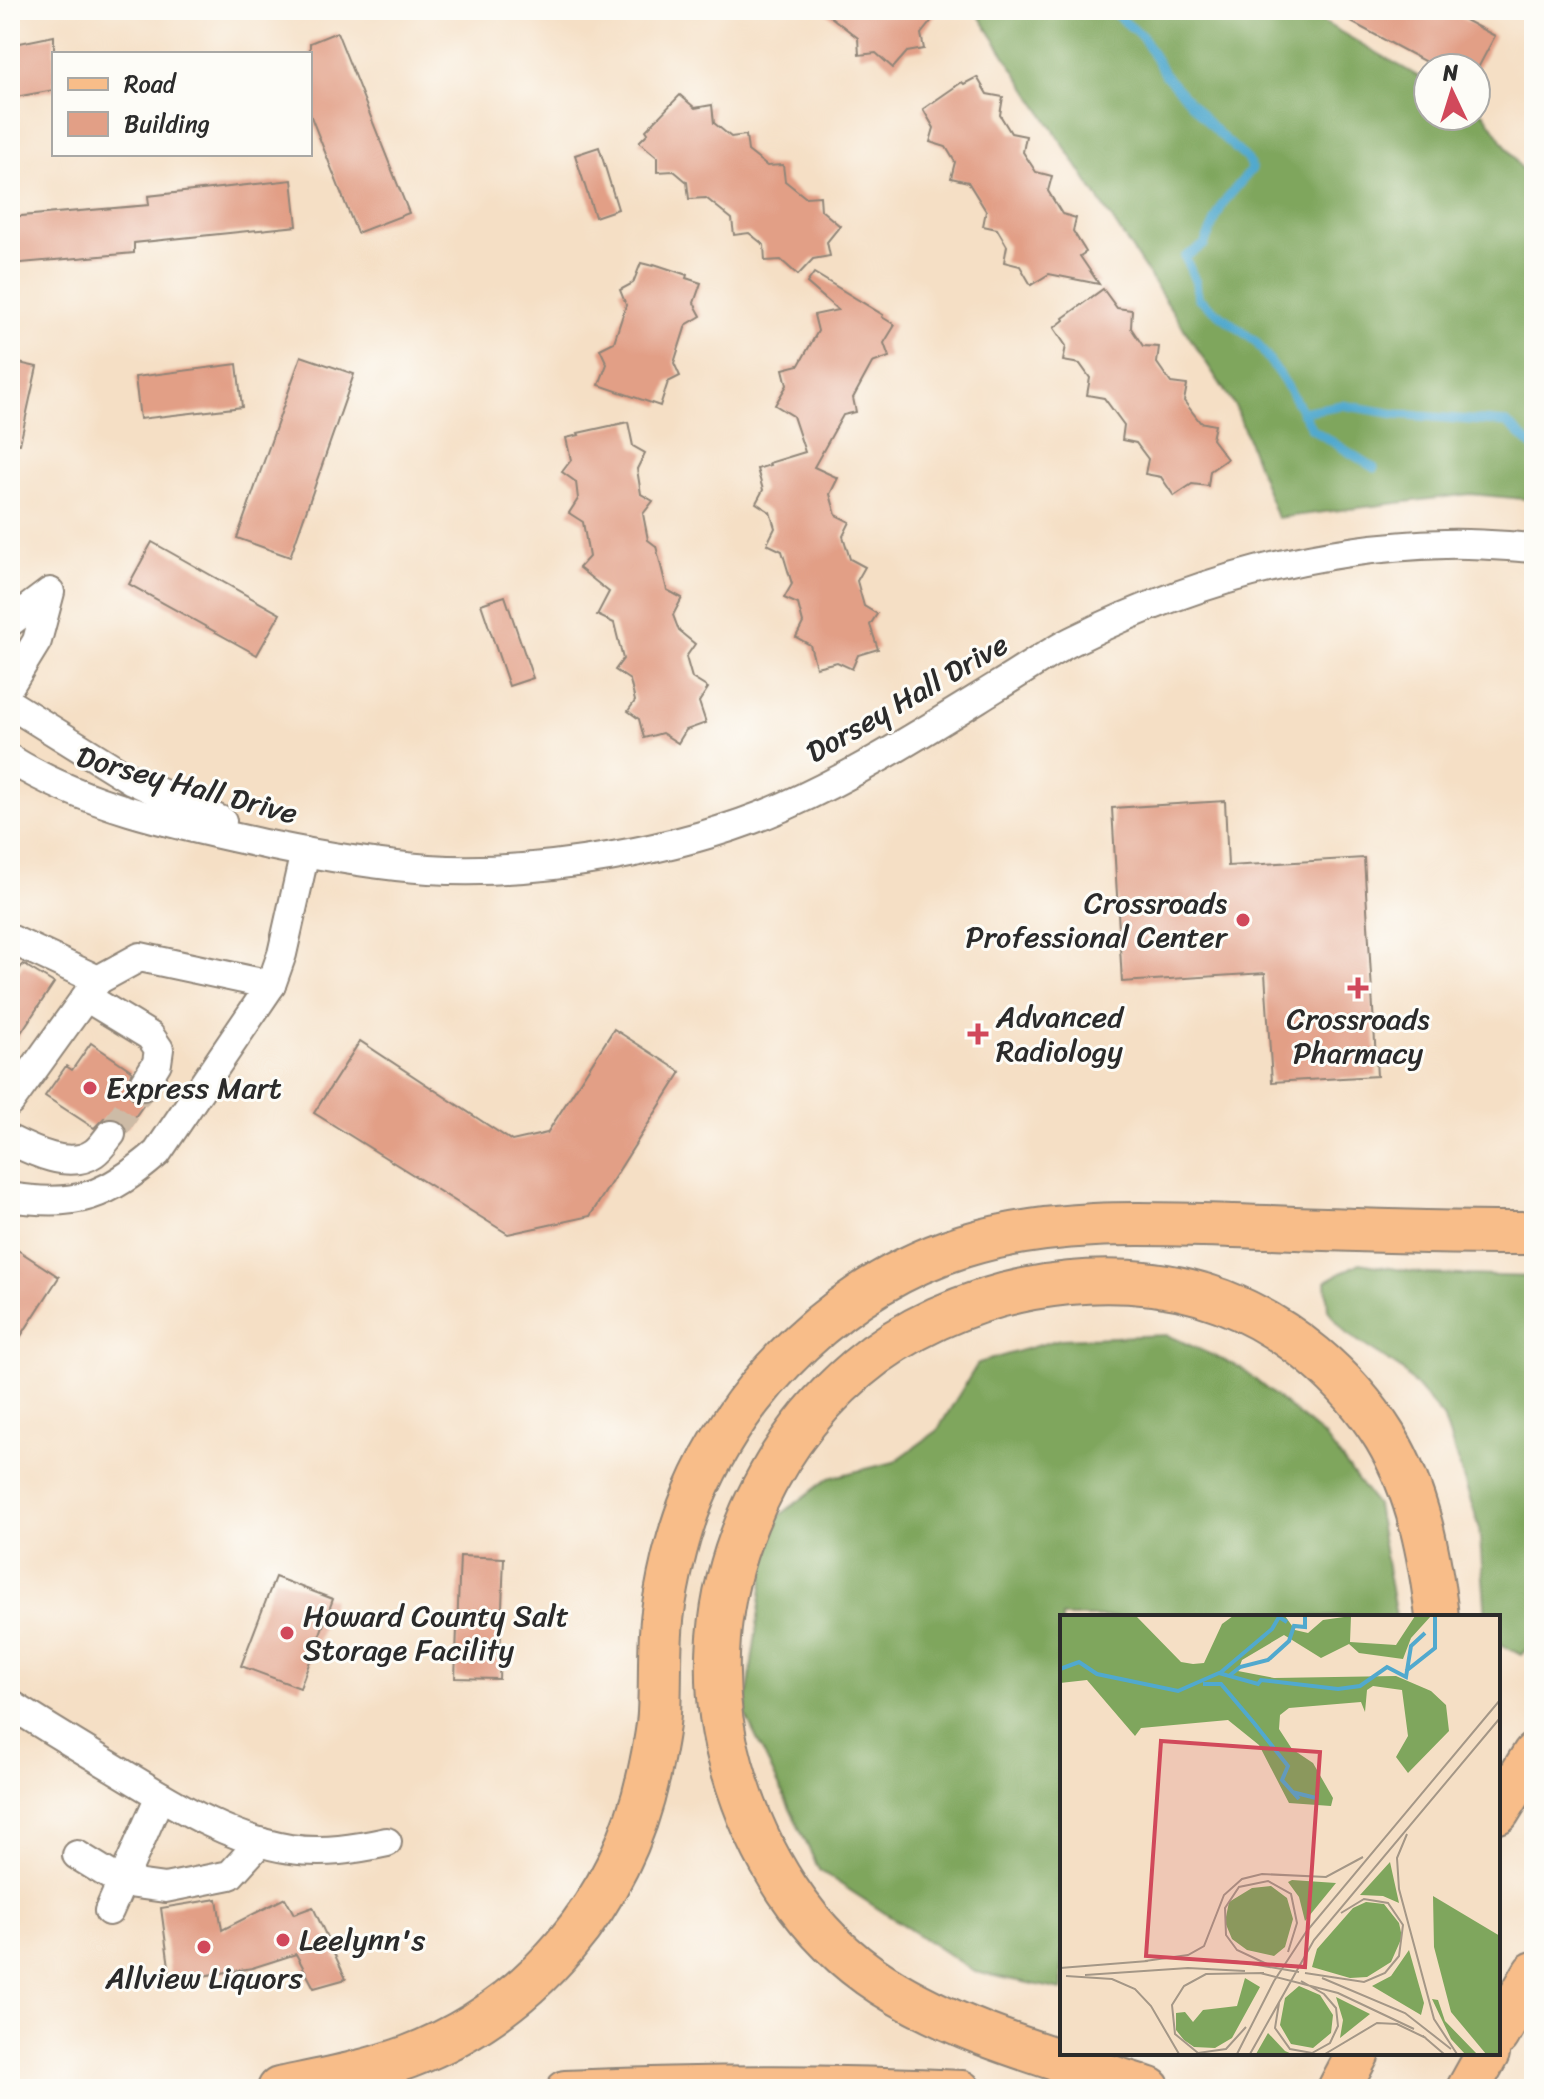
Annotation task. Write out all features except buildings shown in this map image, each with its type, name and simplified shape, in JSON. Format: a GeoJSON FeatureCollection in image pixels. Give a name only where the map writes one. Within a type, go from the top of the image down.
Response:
{"type":"FeatureCollection","features":[{"type":"Feature","properties":{"kind":"highway"},"geometry":{"type":"LineString","coordinates":[[279,2089],[407,2057],[442,2041],[513,1997],[555,1958],[588,1918],[614,1877],[634,1828],[649,1775],[659,1718],[664,1603],[692,1499],[712,1456],[733,1422],[796,1347],[835,1313],[878,1285],[961,1246],[1004,1235],[1067,1226],[1165,1224],[1534,1233]]}},
{"type":"Feature","properties":{"kind":"highway"},"geometry":{"type":"LineString","coordinates":[[1149,2089],[985,2036],[923,2008],[878,1982],[841,1951],[811,1922],[780,1882],[741,1800],[728,1757],[720,1713],[718,1663],[727,1577],[755,1502],[775,1465],[824,1401],[857,1369],[890,1345],[952,1313],[991,1297],[1053,1285],[1130,1283],[1178,1289],[1220,1301],[1264,1321],[1321,1362],[1360,1402],[1386,1439],[1417,1509],[1432,1572],[1437,1615]]}},
{"type":"Feature","properties":{"kind":"highway"},"geometry":{"type":"LineString","coordinates":[[1500,1809],[1534,1754]]}},
{"type":"Feature","properties":{"kind":"highway"},"geometry":{"type":"LineString","coordinates":[[1500,2032],[1534,1973]]}},
{"type":"Feature","properties":{"kind":"highway"},"geometry":{"type":"LineString","coordinates":[[1316,2089],[1329,2055]]}},
{"type":"Feature","properties":{"kind":"highway"},"geometry":{"type":"LineString","coordinates":[[1339,2089],[1357,2055]]}},
{"type":"Feature","properties":{"kind":"highway"},"geometry":{"type":"LineString","coordinates":[[1468,2089],[1487,2055]]}},
{"type":"Feature","properties":{"kind":"main road"},"geometry":{"type":"LineString","coordinates":[[565,2089],[749,2083],[962,2089]]}},
{"type":"Feature","properties":{"kind":"street","name":"Dorsey Hall Drive"},"geometry":{"type":"LineString","coordinates":[[10,759],[40,778],[123,809],[212,833],[375,864],[433,869],[516,868],[594,859],[689,839],[784,807],[885,755],[1071,642],[1200,586],[1281,564],[1363,550],[1447,544],[1534,548]]}},
{"type":"Feature","properties":{"kind":"street"},"geometry":{"type":"LineString","coordinates":[[10,622],[50,592],[37,641],[10,685]]}},
{"type":"Feature","properties":{"kind":"street","name":"Dorsey Hall Drive"},"geometry":{"type":"LineString","coordinates":[[10,704],[132,780],[214,819],[305,852]]}},
{"type":"Feature","properties":{"kind":"street"},"geometry":{"type":"LineString","coordinates":[[10,1197],[41,1201],[74,1200],[102,1192],[132,1174],[157,1153],[271,985],[282,954],[305,852]]}},
{"type":"Feature","properties":{"kind":"street"},"geometry":{"type":"LineString","coordinates":[[10,939],[92,988],[150,1036],[159,1049],[157,1063],[143,1086]]}},
{"type":"Feature","properties":{"kind":"street"},"geometry":{"type":"LineString","coordinates":[[10,1102],[92,988],[140,957],[271,985]]}},
{"type":"Feature","properties":{"kind":"street"},"geometry":{"type":"LineString","coordinates":[[10,1140],[31,1151],[74,1161],[94,1153],[111,1134]]}},
{"type":"Feature","properties":{"kind":"street"},"geometry":{"type":"LineString","coordinates":[[10,1704],[160,1796],[228,1832],[291,1849],[317,1851],[348,1851],[387,1842]]}},
{"type":"Feature","properties":{"kind":"street"},"geometry":{"type":"LineString","coordinates":[[109,1911],[160,1796]]}},
{"type":"Feature","properties":{"kind":"street"},"geometry":{"type":"LineString","coordinates":[[77,1855],[121,1882],[165,1888],[230,1875],[260,1842]]}},
{"type":"Feature","properties":{"kind":"green space"},"geometry":{"type":"Polygon","coordinates":[[[975,10],[1302,10],[1412,73],[1412,132],[1492,132],[1492,125],[1534,188],[1534,500],[1470,494],[1277,518],[1236,408],[975,10]]]}},
{"type":"Feature","properties":{"kind":"green space"},"geometry":{"type":"Polygon","coordinates":[[[1359,1263],[1427,1274],[1534,1277],[1534,1641],[1521,1655],[1500,1644],[1500,1615],[1486,1615],[1479,1526],[1443,1417],[1402,1370],[1346,1333],[1328,1310],[1326,1281],[1359,1263]]]}},
{"type":"Feature","properties":{"kind":"green space"},"geometry":{"type":"Polygon","coordinates":[[[1167,1335],[1241,1368],[1325,1437],[1376,1505],[1396,1615],[1060,1615],[1060,1990],[975,1972],[819,1870],[745,1714],[771,1522],[829,1478],[894,1462],[937,1431],[978,1363],[1060,1339],[1167,1335]]]}},
{"type":"Feature","properties":{"kind":"waterway"},"geometry":{"type":"LineString","coordinates":[[1110,10],[1142,36],[1166,76],[1218,133],[1248,160],[1252,169],[1223,203],[1204,245],[1185,257],[1196,283],[1198,298],[1256,342],[1286,384],[1312,429],[1374,468]]}},
{"type":"Feature","properties":{"kind":"waterway"},"geometry":{"type":"LineString","coordinates":[[1301,412],[1342,405],[1396,414],[1507,423],[1534,448]]}},
{"type":"Feature","properties":{"kind":"tunnel"},"geometry":{"type":"LineString","coordinates":[[111,1134],[143,1086]]}},
{"type":"Feature","properties":{"kind":"place","name":"Crossroads Professional Center"},"geometry":{"type":"Point","coordinates":[1243,920]}},
{"type":"Feature","properties":{"kind":"place","name":"Crossroads Pharmacy"},"geometry":{"type":"Point","coordinates":[1358,988]}},
{"type":"Feature","properties":{"kind":"place","name":"Advanced Radiology"},"geometry":{"type":"Point","coordinates":[978,1034]}},
{"type":"Feature","properties":{"kind":"place","name":"Express Mart"},"geometry":{"type":"Point","coordinates":[90,1088]}},
{"type":"Feature","properties":{"kind":"place","name":"Howard County Salt Storage Facility"},"geometry":{"type":"Point","coordinates":[287,1633]}},
{"type":"Feature","properties":{"kind":"place","name":"Leelynn's"},"geometry":{"type":"Point","coordinates":[283,1940]}},
{"type":"Feature","properties":{"kind":"place","name":"Allview Liquors"},"geometry":{"type":"Point","coordinates":[204,1947]}}]}
